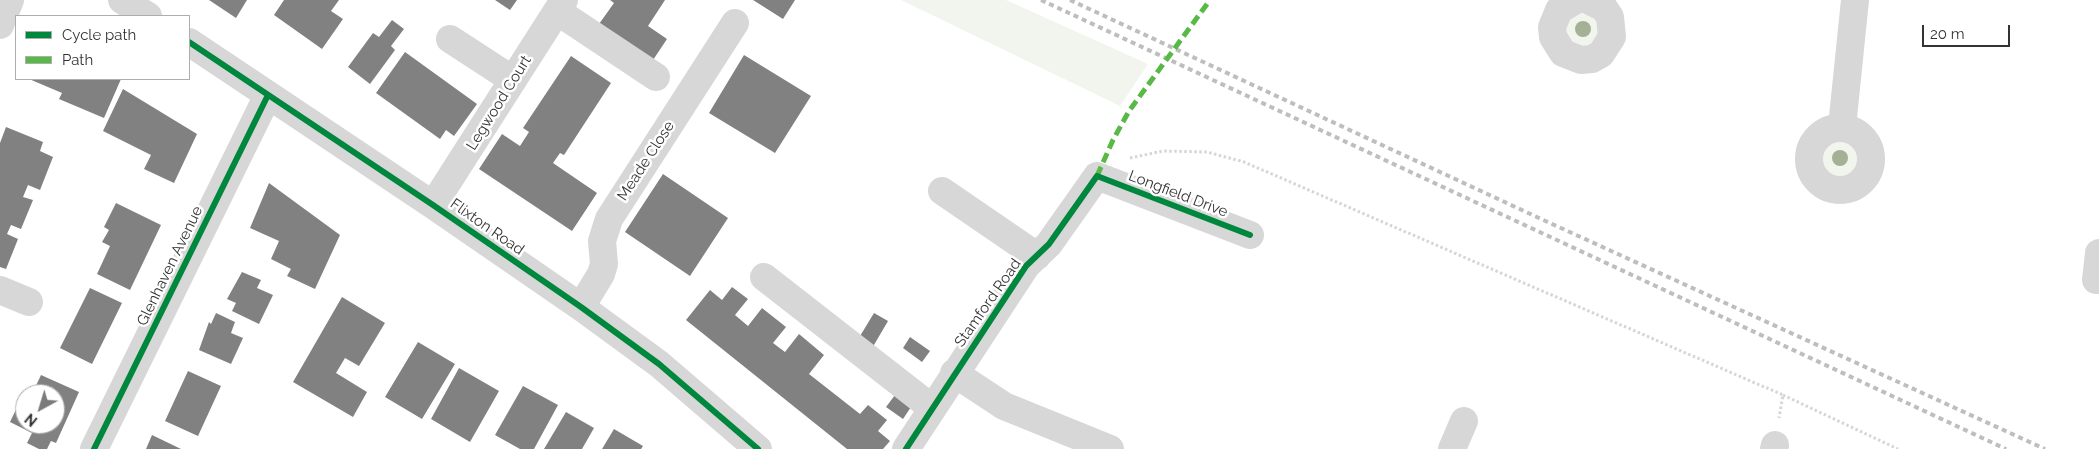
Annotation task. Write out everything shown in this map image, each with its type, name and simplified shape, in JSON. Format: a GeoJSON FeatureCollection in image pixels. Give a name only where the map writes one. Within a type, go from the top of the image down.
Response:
{"type":"FeatureCollection","features":[{"type":"Feature","properties":{"kind":"street"},"geometry":{"type":"LineString","coordinates":[[0,25],[10,0]]}},
{"type":"Feature","properties":{"kind":"street"},"geometry":{"type":"LineString","coordinates":[[122,0],[146,15]]}},
{"type":"Feature","properties":{"kind":"street"},"geometry":{"type":"LineString","coordinates":[[1576,0],[1559,10],[1552,27],[1553,37],[1563,53],[1581,60],[1592,59],[1601,54],[1612,37],[1610,17],[1604,8],[1588,0]]}},
{"type":"Feature","properties":{"kind":"street"},"geometry":{"type":"LineString","coordinates":[[1842,127],[1855,0]]}},
{"type":"Feature","properties":{"kind":"street"},"geometry":{"type":"LineString","coordinates":[[560,6],[656,78]]}},
{"type":"Feature","properties":{"kind":"street","name":"Legwood Court"},"geometry":{"type":"LineString","coordinates":[[433,205],[560,6]]}},
{"type":"Feature","properties":{"kind":"street","name":"Meade Close"},"geometry":{"type":"LineString","coordinates":[[581,307],[601,274],[604,264],[602,241],[609,219],[735,23]]}},
{"type":"Feature","properties":{"kind":"street"},"geometry":{"type":"LineString","coordinates":[[450,39],[513,80]]}},
{"type":"Feature","properties":{"kind":"street","name":"Flixton Road"},"geometry":{"type":"LineString","coordinates":[[190,43],[433,205],[581,307],[659,364],[758,449]]}},
{"type":"Feature","properties":{"kind":"street","name":"Glenhaven Avenue"},"geometry":{"type":"LineString","coordinates":[[94,449],[268,95]]}},
{"type":"Feature","properties":{"kind":"street","name":"Longfield Drive"},"geometry":{"type":"LineString","coordinates":[[1097,176],[1250,235]]}},
{"type":"Feature","properties":{"kind":"street","name":"Stamford Road"},"geometry":{"type":"LineString","coordinates":[[906,449],[954,373],[1026,266],[1049,244],[1097,176]]}},
{"type":"Feature","properties":{"kind":"street"},"geometry":{"type":"LineString","coordinates":[[942,191],[1037,256]]}},
{"type":"Feature","properties":{"kind":"street"},"geometry":{"type":"LineString","coordinates":[[2096,280],[2099,253]]}},
{"type":"Feature","properties":{"kind":"street"},"geometry":{"type":"LineString","coordinates":[[764,277],[932,408]]}},
{"type":"Feature","properties":{"kind":"street"},"geometry":{"type":"LineString","coordinates":[[0,290],[29,302]]}},
{"type":"Feature","properties":{"kind":"street"},"geometry":{"type":"LineString","coordinates":[[954,373],[1004,406],[1110,449]]}},
{"type":"Feature","properties":{"kind":"street"},"geometry":{"type":"LineString","coordinates":[[1452,449],[1464,422]]}},
{"type":"Feature","properties":{"kind":"path"},"geometry":{"type":"LineString","coordinates":[[1097,176],[1114,164],[1133,156],[1163,151],[1207,152],[1244,162],[1783,394],[1898,449]]}},
{"type":"Feature","properties":{"kind":"path"},"geometry":{"type":"LineString","coordinates":[[1775,447],[1783,394]]}},
{"type":"Feature","properties":{"kind":"shaded area"},"geometry":{"type":"Polygon","coordinates":[[[901,0],[1006,0],[1148,64],[1120,106],[901,0]]]}},
{"type":"Feature","properties":{"kind":"shaded area"},"geometry":{"type":"Polygon","coordinates":[[[1590,12],[1601,27],[1593,44],[1581,48],[1566,39],[1565,22],[1573,13],[1590,12]]]}},
{"type":"Feature","properties":{"kind":"shaded area"},"geometry":{"type":"Polygon","coordinates":[[[1840,139],[1854,145],[1860,159],[1854,173],[1840,179],[1826,173],[1820,159],[1826,145],[1840,139]]]}},
{"type":"Feature","properties":{"kind":"building"},"geometry":{"type":"Polygon","coordinates":[[[209,0],[247,0],[236,18],[209,0]]]}},
{"type":"Feature","properties":{"kind":"building"},"geometry":{"type":"Polygon","coordinates":[[[284,0],[339,0],[331,11],[343,19],[322,49],[274,15],[284,0]]]}},
{"type":"Feature","properties":{"kind":"building"},"geometry":{"type":"Polygon","coordinates":[[[495,0],[517,0],[510,10],[495,0]]]}},
{"type":"Feature","properties":{"kind":"building"},"geometry":{"type":"Polygon","coordinates":[[[610,0],[665,0],[648,26],[667,39],[653,60],[599,24],[614,3],[610,0]]]}},
{"type":"Feature","properties":{"kind":"building"},"geometry":{"type":"Polygon","coordinates":[[[753,0],[795,0],[783,19],[753,0]]]}},
{"type":"Feature","properties":{"kind":"building"},"geometry":{"type":"Polygon","coordinates":[[[392,20],[404,29],[391,46],[395,50],[370,84],[348,67],[373,33],[379,37],[392,20]]]}},
{"type":"Feature","properties":{"kind":"building"},"geometry":{"type":"Polygon","coordinates":[[[405,52],[477,104],[454,136],[446,130],[440,139],[376,93],[405,52]]]}},
{"type":"Feature","properties":{"kind":"building"},"geometry":{"type":"Polygon","coordinates":[[[744,55],[811,96],[775,153],[709,113],[744,55]]]}},
{"type":"Feature","properties":{"kind":"building"},"geometry":{"type":"Polygon","coordinates":[[[571,56],[611,83],[564,155],[560,153],[553,163],[597,193],[572,231],[479,169],[502,134],[520,146],[529,132],[523,128],[571,56]]]}},
{"type":"Feature","properties":{"kind":"building"},"geometry":{"type":"Polygon","coordinates":[[[31,80],[121,80],[104,118],[59,99],[62,93],[31,80]]]}},
{"type":"Feature","properties":{"kind":"building"},"geometry":{"type":"Polygon","coordinates":[[[123,89],[197,134],[174,183],[144,169],[151,155],[103,131],[123,89]]]}},
{"type":"Feature","properties":{"kind":"building"},"geometry":{"type":"Polygon","coordinates":[[[6,127],[43,142],[40,151],[53,157],[40,190],[28,185],[23,197],[33,200],[21,229],[11,225],[7,234],[18,239],[6,269],[0,267],[0,143],[6,127]]]}},
{"type":"Feature","properties":{"kind":"building"},"geometry":{"type":"Polygon","coordinates":[[[663,174],[728,218],[690,276],[625,232],[663,174]]]}},
{"type":"Feature","properties":{"kind":"building"},"geometry":{"type":"Polygon","coordinates":[[[269,183],[340,235],[315,289],[287,276],[291,269],[271,259],[279,241],[250,228],[269,183]]]}},
{"type":"Feature","properties":{"kind":"building"},"geometry":{"type":"Polygon","coordinates":[[[116,203],[161,225],[130,290],[97,274],[110,246],[102,242],[109,230],[104,227],[116,203]]]}},
{"type":"Feature","properties":{"kind":"building"},"geometry":{"type":"Polygon","coordinates":[[[242,272],[261,280],[257,288],[273,295],[259,324],[232,311],[236,303],[227,299],[242,272]]]}},
{"type":"Feature","properties":{"kind":"building"},"geometry":{"type":"Polygon","coordinates":[[[732,287],[748,299],[735,315],[748,326],[762,308],[786,327],[773,343],[785,352],[799,334],[824,355],[809,374],[860,414],[868,405],[887,420],[878,431],[890,441],[883,449],[847,449],[686,320],[710,290],[722,300],[732,287]]]}},
{"type":"Feature","properties":{"kind":"building"},"geometry":{"type":"Polygon","coordinates":[[[90,288],[122,303],[92,364],[60,348],[90,288]]]}},
{"type":"Feature","properties":{"kind":"building"},"geometry":{"type":"Polygon","coordinates":[[[342,297],[385,323],[359,366],[345,358],[336,373],[367,392],[353,417],[293,382],[342,297]]]}},
{"type":"Feature","properties":{"kind":"building"},"geometry":{"type":"Polygon","coordinates":[[[216,313],[235,322],[231,333],[243,338],[231,364],[199,350],[209,322],[211,324],[216,313]]]}},
{"type":"Feature","properties":{"kind":"building"},"geometry":{"type":"Polygon","coordinates":[[[874,313],[888,321],[871,350],[857,341],[874,313]]]}},
{"type":"Feature","properties":{"kind":"building"},"geometry":{"type":"Polygon","coordinates":[[[910,337],[930,351],[922,362],[903,348],[910,337]]]}},
{"type":"Feature","properties":{"kind":"building"},"geometry":{"type":"Polygon","coordinates":[[[418,342],[455,364],[422,419],[385,397],[418,342]]]}},
{"type":"Feature","properties":{"kind":"building"},"geometry":{"type":"Polygon","coordinates":[[[459,368],[499,391],[470,442],[431,419],[459,368]]]}},
{"type":"Feature","properties":{"kind":"building"},"geometry":{"type":"Polygon","coordinates":[[[188,371],[221,386],[198,436],[165,421],[188,371]]]}},
{"type":"Feature","properties":{"kind":"building"},"geometry":{"type":"Polygon","coordinates":[[[41,375],[61,384],[37,384],[41,375]]]}},
{"type":"Feature","properties":{"kind":"building"},"geometry":{"type":"Polygon","coordinates":[[[65,386],[79,392],[65,423],[65,386]]]}},
{"type":"Feature","properties":{"kind":"building"},"geometry":{"type":"Polygon","coordinates":[[[523,386],[558,405],[534,449],[520,449],[495,435],[523,386]]]}},
{"type":"Feature","properties":{"kind":"building"},"geometry":{"type":"Polygon","coordinates":[[[895,395],[911,407],[903,419],[886,407],[895,395]]]}},
{"type":"Feature","properties":{"kind":"building"},"geometry":{"type":"Polygon","coordinates":[[[15,412],[15,424],[10,422],[15,412]]]}},
{"type":"Feature","properties":{"kind":"building"},"geometry":{"type":"Polygon","coordinates":[[[566,412],[594,428],[582,449],[544,449],[566,412]]]}},
{"type":"Feature","properties":{"kind":"building"},"geometry":{"type":"Polygon","coordinates":[[[614,429],[643,446],[641,449],[602,449],[614,429]]]}},
{"type":"Feature","properties":{"kind":"building"},"geometry":{"type":"Polygon","coordinates":[[[32,434],[60,434],[56,443],[51,441],[47,449],[39,449],[27,443],[32,434]]]}},
{"type":"Feature","properties":{"kind":"building"},"geometry":{"type":"Polygon","coordinates":[[[152,435],[181,449],[146,449],[152,435]]]}},
{"type":"Feature","properties":{"kind":"railway"},"geometry":{"type":"LineString","coordinates":[[1041,0],[2006,449]]}},
{"type":"Feature","properties":{"kind":"railway"},"geometry":{"type":"LineString","coordinates":[[1070,0],[1539,218],[2045,449]]}},
{"type":"Feature","properties":{"kind":"marked path"},"geometry":{"type":"LineString","coordinates":[[1097,176],[1113,140],[1129,111],[1210,0]]}},
{"type":"Feature","properties":{"kind":"cycle path"},"geometry":{"type":"LineString","coordinates":[[190,43],[433,205],[581,307],[659,364],[758,449]]}},
{"type":"Feature","properties":{"kind":"cycle path"},"geometry":{"type":"LineString","coordinates":[[94,449],[268,95]]}},
{"type":"Feature","properties":{"kind":"cycle path"},"geometry":{"type":"LineString","coordinates":[[906,449],[1026,266],[1049,244],[1097,176],[1250,235]]}}]}
